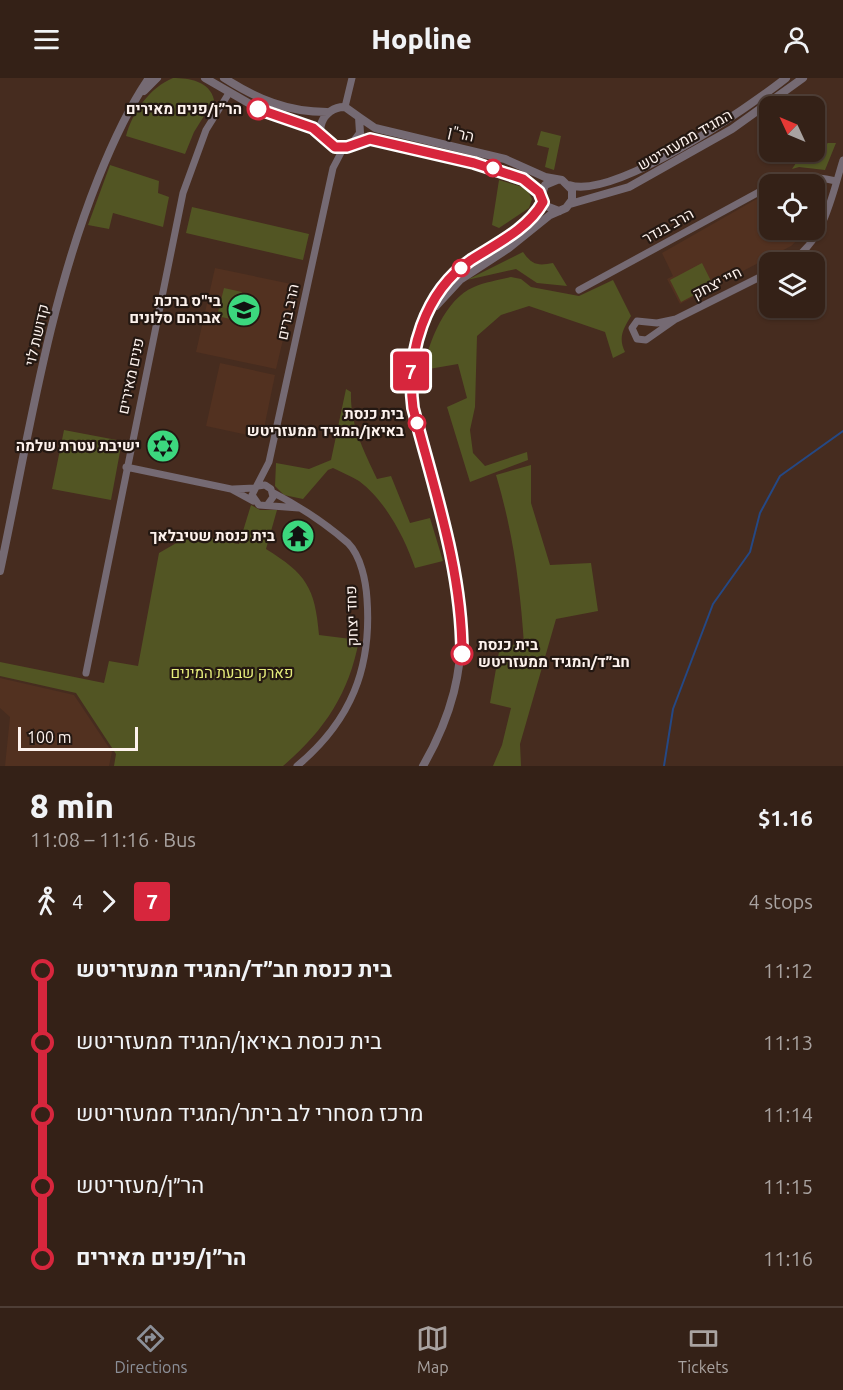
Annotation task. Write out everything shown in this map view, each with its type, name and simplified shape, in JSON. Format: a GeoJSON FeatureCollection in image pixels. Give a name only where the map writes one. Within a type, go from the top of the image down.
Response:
{"type":"FeatureCollection","features":[{"type":"Feature","properties":{"kind":"street","name":"קדושת לוי"},"geometry":{"type":"LineString","coordinates":[[0,572],[68,262],[92,193],[127,112],[149,78]]}},
{"type":"Feature","properties":{"kind":"street","name":"קדושת לוי"},"geometry":{"type":"LineString","coordinates":[[127,112],[157,78]]}},
{"type":"Feature","properties":{"kind":"street"},"geometry":{"type":"LineString","coordinates":[[205,78],[258,109],[321,133],[330,145],[348,146],[361,130],[359,117],[345,107]]}},
{"type":"Feature","properties":{"kind":"street"},"geometry":{"type":"LineString","coordinates":[[224,78],[245,91],[283,108],[327,112],[345,107]]}},
{"type":"Feature","properties":{"kind":"street"},"geometry":{"type":"LineString","coordinates":[[345,107],[352,78]]}},
{"type":"Feature","properties":{"kind":"street","name":"המגיד ממעזריטש"},"geometry":{"type":"LineString","coordinates":[[569,185],[584,188],[625,177],[727,120],[786,78]]}},
{"type":"Feature","properties":{"kind":"street","name":"המגיד ממעזריטש"},"geometry":{"type":"LineString","coordinates":[[570,204],[629,187],[732,129],[803,78]]}},
{"type":"Feature","properties":{"kind":"street","name":"פנים מאירים"},"geometry":{"type":"LineString","coordinates":[[86,673],[183,193],[206,130],[229,93]]}},
{"type":"Feature","properties":{"kind":"street"},"geometry":{"type":"LineString","coordinates":[[321,133],[321,122],[327,112]]}},
{"type":"Feature","properties":{"kind":"street","name":"הר\"ן"},"geometry":{"type":"LineString","coordinates":[[359,117],[375,128],[505,159],[557,180]]}},
{"type":"Feature","properties":{"kind":"street","name":"הר\"ן"},"geometry":{"type":"LineString","coordinates":[[348,146],[370,139],[502,171],[533,185],[543,200]]}},
{"type":"Feature","properties":{"kind":"street","name":"הרב ברים"},"geometry":{"type":"LineString","coordinates":[[257,487],[269,462],[333,168],[330,145]]}},
{"type":"Feature","properties":{"kind":"street","name":"הרב ברים"},"geometry":{"type":"LineString","coordinates":[[333,168],[348,146]]}},
{"type":"Feature","properties":{"kind":"street"},"geometry":{"type":"LineString","coordinates":[[803,252],[814,239],[843,159]]}},
{"type":"Feature","properties":{"kind":"street","name":"הרב בנדר"},"geometry":{"type":"LineString","coordinates":[[825,179],[836,181]]}},
{"type":"Feature","properties":{"kind":"street"},"geometry":{"type":"LineString","coordinates":[[421,329],[438,303],[460,280],[508,248],[550,215],[570,204],[573,195],[569,185],[557,180],[545,185],[543,200],[535,214],[454,274],[435,299],[421,329],[412,361],[411,388],[455,571],[463,627],[462,654],[453,698],[442,730],[423,766]]}},
{"type":"Feature","properties":{"kind":"street","name":"הרב בנדר"},"geometry":{"type":"LineString","coordinates":[[579,290],[759,192]]}},
{"type":"Feature","properties":{"kind":"street"},"geometry":{"type":"LineString","coordinates":[[543,200],[549,209],[562,210]]}},
{"type":"Feature","properties":{"kind":"street","name":"חיי יצחק"},"geometry":{"type":"LineString","coordinates":[[652,333],[759,278]]}},
{"type":"Feature","properties":{"kind":"street","name":"חיי יצחק"},"geometry":{"type":"LineString","coordinates":[[649,322],[676,319]]}},
{"type":"Feature","properties":{"kind":"street"},"geometry":{"type":"LineString","coordinates":[[637,321],[649,322],[652,333],[643,341],[633,335],[633,326],[637,321]]}},
{"type":"Feature","properties":{"kind":"street","name":"הרב ברים"},"geometry":{"type":"LineString","coordinates":[[269,462],[272,491]]}},
{"type":"Feature","properties":{"kind":"street"},"geometry":{"type":"LineString","coordinates":[[126,467],[231,489],[259,505],[268,504],[272,500],[272,491],[265,485],[231,489]]}},
{"type":"Feature","properties":{"kind":"street"},"geometry":{"type":"LineString","coordinates":[[254,501],[252,495],[257,487]]}},
{"type":"Feature","properties":{"kind":"street","name":"פחד יצחק"},"geometry":{"type":"LineString","coordinates":[[272,491],[314,515],[348,544],[355,554],[367,587],[369,640],[367,656],[356,689],[345,711],[321,744],[297,766]]}},
{"type":"Feature","properties":{"kind":"street","name":"פחד יצחק"},"geometry":{"type":"LineString","coordinates":[[268,504],[299,508]]}},
{"type":"Feature","properties":{"kind":"shaded area"},"geometry":{"type":"Polygon","coordinates":[[[759,198],[759,240],[798,240],[780,252],[759,252],[759,263],[680,304],[667,279],[673,276],[662,253],[759,198]]]}},
{"type":"Feature","properties":{"kind":"shaded area"},"geometry":{"type":"Polygon","coordinates":[[[215,268],[296,285],[276,369],[196,352],[215,268]]]}},
{"type":"Feature","properties":{"kind":"shaded area"},"geometry":{"type":"Polygon","coordinates":[[[220,363],[275,375],[262,438],[206,426],[220,363]]]}},
{"type":"Feature","properties":{"kind":"shaded area"},"geometry":{"type":"Polygon","coordinates":[[[0,678],[74,695],[112,752],[109,766],[5,766],[10,717],[0,708],[0,678]]]}},
{"type":"Feature","properties":{"kind":"green space"},"geometry":{"type":"Polygon","coordinates":[[[173,78],[198,82],[208,89],[214,100],[194,132],[185,154],[126,136],[143,102],[157,88],[173,78]]]}},
{"type":"Feature","properties":{"kind":"green space"},"geometry":{"type":"Polygon","coordinates":[[[541,131],[561,136],[554,170],[545,167],[549,148],[537,145],[541,131]]]}},
{"type":"Feature","properties":{"kind":"green space"},"geometry":{"type":"Polygon","coordinates":[[[836,143],[825,170],[799,167],[792,169],[797,162],[825,162],[825,145],[836,143]]]}},
{"type":"Feature","properties":{"kind":"green space"},"geometry":{"type":"Polygon","coordinates":[[[110,165],[159,181],[158,193],[169,197],[163,227],[113,213],[109,229],[88,225],[110,165]]]}},
{"type":"Feature","properties":{"kind":"green space"},"geometry":{"type":"Polygon","coordinates":[[[499,180],[526,188],[532,199],[529,208],[499,228],[492,225],[499,180]]]}},
{"type":"Feature","properties":{"kind":"green space"},"geometry":{"type":"Polygon","coordinates":[[[192,207],[309,234],[303,260],[186,233],[192,207]]]}},
{"type":"Feature","properties":{"kind":"green space"},"geometry":{"type":"Polygon","coordinates":[[[523,252],[529,260],[536,264],[553,263],[567,286],[537,283],[516,269],[467,280],[523,252]]]}},
{"type":"Feature","properties":{"kind":"green space"},"geometry":{"type":"Polygon","coordinates":[[[702,263],[713,285],[681,302],[670,280],[702,263]]]}},
{"type":"Feature","properties":{"kind":"green space"},"geometry":{"type":"Polygon","coordinates":[[[511,277],[521,279],[531,287],[579,296],[613,280],[631,316],[622,334],[625,352],[613,358],[605,332],[529,306],[501,315],[477,336],[475,407],[470,430],[473,453],[485,466],[527,452],[528,460],[470,482],[447,407],[467,398],[458,364],[423,370],[429,347],[440,322],[455,301],[474,287],[511,277]]]}},
{"type":"Feature","properties":{"kind":"green space"},"geometry":{"type":"Polygon","coordinates":[[[224,288],[242,292],[235,320],[217,316],[224,288]]]}},
{"type":"Feature","properties":{"kind":"green space"},"geometry":{"type":"Polygon","coordinates":[[[346,389],[351,392],[351,404],[358,437],[377,479],[391,476],[410,523],[430,518],[443,561],[415,568],[400,532],[377,498],[359,481],[333,468],[328,470],[303,499],[284,495],[275,486],[276,463],[309,469],[331,460],[346,389]]]}},
{"type":"Feature","properties":{"kind":"green space"},"geometry":{"type":"Polygon","coordinates":[[[64,430],[122,441],[111,500],[52,489],[64,430]]]}},
{"type":"Feature","properties":{"kind":"green space"},"geometry":{"type":"Polygon","coordinates":[[[531,465],[531,503],[550,565],[591,563],[598,611],[556,619],[520,744],[521,766],[493,766],[502,745],[511,708],[490,703],[500,646],[524,644],[515,559],[496,475],[531,465]]]}},
{"type":"Feature","properties":{"kind":"green space","name":"פארק שבעת המינים"},"geometry":{"type":"Polygon","coordinates":[[[251,505],[260,510],[277,510],[266,549],[291,566],[306,583],[315,605],[319,635],[359,640],[349,678],[333,710],[311,739],[283,766],[114,766],[116,754],[76,693],[0,676],[0,662],[104,683],[109,661],[138,666],[159,553],[192,534],[239,544],[251,505]]]}},
{"type":"Feature","properties":{"kind":"waterway"},"geometry":{"type":"LineString","coordinates":[[664,766],[673,709],[713,604],[750,552],[760,513],[780,476],[843,431]]}},
{"type":"Feature","properties":{"kind":"bus line","name":"7"},"geometry":{"type":"LineString","coordinates":[[258,109],[313,128],[335,147],[347,147],[370,139],[511,173],[533,185],[542,198],[543,202],[535,214],[502,240],[469,261],[446,282],[431,306],[414,351],[411,370],[413,408],[444,520],[455,571],[463,627],[462,654]]}},
{"type":"Feature","properties":{"kind":"place","name":"הר״ן/פנים מאירים"},"geometry":{"type":"Point","coordinates":[258,109]}},
{"type":"Feature","properties":{"kind":"place","name":"בי\"ס ברכת אברהם סלונים"},"geometry":{"type":"Point","coordinates":[244,310]}},
{"type":"Feature","properties":{"kind":"place","name":"בית כנסת באיאן/המגיד ממעזריטש"},"geometry":{"type":"Point","coordinates":[417,423]}},
{"type":"Feature","properties":{"kind":"place","name":"ישיבת עטרת שלמה"},"geometry":{"type":"Point","coordinates":[163,446]}},
{"type":"Feature","properties":{"kind":"place","name":"בית כנסת שטיבלאך"},"geometry":{"type":"Point","coordinates":[298,536]}},
{"type":"Feature","properties":{"kind":"place","name":"בית כנסת חב״ד/המגיד ממעזריטש"},"geometry":{"type":"Point","coordinates":[462,654]}}]}
